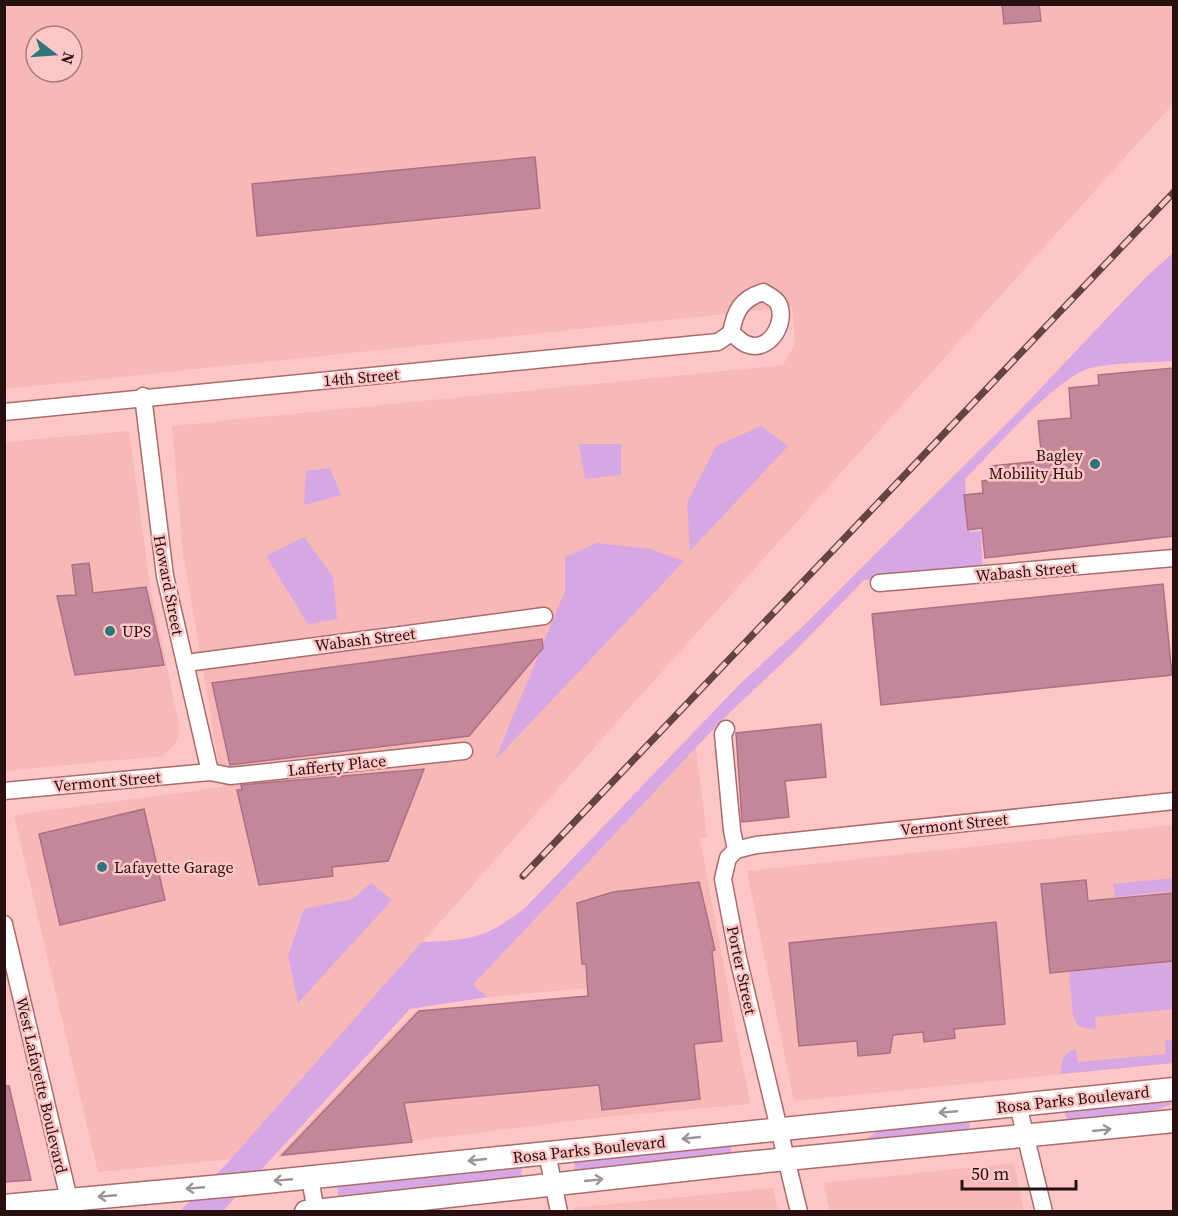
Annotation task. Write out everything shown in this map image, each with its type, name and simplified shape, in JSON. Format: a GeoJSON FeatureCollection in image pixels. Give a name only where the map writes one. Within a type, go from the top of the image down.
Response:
{"type":"FeatureCollection","features":[{"type":"Feature","properties":{"kind":"main road","name":"Rosa Parks Boulevard"},"geometry":{"type":"LineString","coordinates":[[4,1206],[70,1205],[145,1193],[1173,1089]]}},
{"type":"Feature","properties":{"kind":"main road"},"geometry":{"type":"LineString","coordinates":[[1061,1101],[1057,1116],[1059,1125],[1065,1134]]}},
{"type":"Feature","properties":{"kind":"main road"},"geometry":{"type":"LineString","coordinates":[[977,1109],[986,1124],[983,1142]]}},
{"type":"Feature","properties":{"kind":"main road"},"geometry":{"type":"LineString","coordinates":[[855,1154],[856,1143],[863,1129],[879,1119]]}},
{"type":"Feature","properties":{"kind":"main road","name":"Rosa Parks Boulevard"},"geometry":{"type":"LineString","coordinates":[[313,1211],[737,1164],[1026,1138],[1173,1122]]}},
{"type":"Feature","properties":{"kind":"main road"},"geometry":{"type":"LineString","coordinates":[[731,1134],[738,1138],[741,1145],[737,1164]]}},
{"type":"Feature","properties":{"kind":"street","name":"14th Street"},"geometry":{"type":"LineString","coordinates":[[4,412],[724,338]]}},
{"type":"Feature","properties":{"kind":"street","name":"Howard Street"},"geometry":{"type":"LineString","coordinates":[[143,396],[165,576],[210,772]]}},
{"type":"Feature","properties":{"kind":"street","name":"Wabash Street"},"geometry":{"type":"LineString","coordinates":[[879,583],[1173,558]]}},
{"type":"Feature","properties":{"kind":"street","name":"Wabash Street"},"geometry":{"type":"LineString","coordinates":[[186,663],[544,615]]}},
{"type":"Feature","properties":{"kind":"street"},"geometry":{"type":"LineString","coordinates":[[726,729],[723,734],[736,850]]}},
{"type":"Feature","properties":{"kind":"street","name":"Lafferty Place"},"geometry":{"type":"LineString","coordinates":[[210,772],[230,776],[464,751]]}},
{"type":"Feature","properties":{"kind":"street","name":"Vermont Street"},"geometry":{"type":"LineString","coordinates":[[4,791],[210,772]]}},
{"type":"Feature","properties":{"kind":"street","name":"Vermont Street"},"geometry":{"type":"LineString","coordinates":[[736,850],[756,845],[1173,801]]}},
{"type":"Feature","properties":{"kind":"street","name":"Porter Street"},"geometry":{"type":"LineString","coordinates":[[736,850],[728,858],[723,879],[738,958],[799,1212]]}},
{"type":"Feature","properties":{"kind":"street","name":"West Lafayette Boulevard"},"geometry":{"type":"LineString","coordinates":[[4,924],[70,1205]]}},
{"type":"Feature","properties":{"kind":"street"},"geometry":{"type":"LineString","coordinates":[[1018,1105],[1044,1212]]}},
{"type":"Feature","properties":{"kind":"street"},"geometry":{"type":"LineString","coordinates":[[546,1153],[559,1212]]}},
{"type":"Feature","properties":{"kind":"street"},"geometry":{"type":"LineString","coordinates":[[310,1178],[313,1211]]}},
{"type":"Feature","properties":{"kind":"shaded area"},"geometry":{"type":"Polygon","coordinates":[[[5,5],[1173,5],[1173,104],[631,706],[231,1159],[98,1172],[14,815],[223,787],[183,554],[172,426],[783,365],[795,344],[792,307],[5,389],[5,5]]]}},
{"type":"Feature","properties":{"kind":"shaded area"},"geometry":{"type":"Polygon","coordinates":[[[1173,253],[1173,361],[1111,365],[1091,368],[1077,374],[1043,400],[965,479],[969,532],[981,531],[983,571],[864,580],[797,649],[722,720],[473,985],[488,997],[410,1009],[223,1211],[179,1212],[231,1159],[422,942],[477,936],[499,926],[525,908],[740,684],[802,627],[1021,409],[1146,277],[1173,253]]]}},
{"type":"Feature","properties":{"kind":"shaded area"},"geometry":{"type":"Polygon","coordinates":[[[761,426],[788,446],[690,551],[687,503],[716,446],[761,426]]]}},
{"type":"Feature","properties":{"kind":"shaded area"},"geometry":{"type":"Polygon","coordinates":[[[129,431],[150,585],[180,730],[178,737],[175,744],[162,756],[5,771],[4,442],[129,431]]]}},
{"type":"Feature","properties":{"kind":"shaded area"},"geometry":{"type":"Polygon","coordinates":[[[579,444],[621,444],[621,475],[585,479],[579,444]]]}},
{"type":"Feature","properties":{"kind":"shaded area"},"geometry":{"type":"Polygon","coordinates":[[[330,468],[341,495],[304,505],[306,471],[330,468]]]}},
{"type":"Feature","properties":{"kind":"shaded area"},"geometry":{"type":"Polygon","coordinates":[[[304,537],[333,577],[337,619],[308,624],[266,556],[304,537]]]}},
{"type":"Feature","properties":{"kind":"shaded area"},"geometry":{"type":"Polygon","coordinates":[[[597,543],[650,549],[684,561],[495,760],[565,591],[565,557],[597,543]]]}},
{"type":"Feature","properties":{"kind":"shaded area"},"geometry":{"type":"Polygon","coordinates":[[[696,748],[707,837],[700,839],[750,1104],[603,1117],[276,1158],[414,1012],[589,996],[588,988],[488,997],[473,985],[696,748]]]}},
{"type":"Feature","properties":{"kind":"shaded area"},"geometry":{"type":"Polygon","coordinates":[[[1173,825],[1173,1063],[794,1101],[747,871],[1173,825]]]}},
{"type":"Feature","properties":{"kind":"shaded area"},"geometry":{"type":"Polygon","coordinates":[[[1173,878],[1173,891],[1115,897],[1113,884],[1173,878]]]}},
{"type":"Feature","properties":{"kind":"shaded area"},"geometry":{"type":"Polygon","coordinates":[[[371,883],[392,900],[298,1003],[288,956],[304,909],[353,899],[371,883]]]}},
{"type":"Feature","properties":{"kind":"shaded area"},"geometry":{"type":"Polygon","coordinates":[[[1173,962],[1173,1009],[1095,1017],[1096,1030],[1078,1026],[1073,1016],[1069,972],[1173,962]]]}},
{"type":"Feature","properties":{"kind":"shaded area"},"geometry":{"type":"Polygon","coordinates":[[[1173,1040],[1173,1063],[1061,1074],[1063,1058],[1076,1049],[1078,1062],[1166,1054],[1165,1041],[1173,1040]]]}},
{"type":"Feature","properties":{"kind":"shaded area"},"geometry":{"type":"Polygon","coordinates":[[[1173,1098],[1173,1104],[1144,1114],[1069,1121],[1065,1115],[1067,1110],[1173,1098]]]}},
{"type":"Feature","properties":{"kind":"shaded area"},"geometry":{"type":"Polygon","coordinates":[[[965,1119],[970,1124],[969,1130],[868,1141],[867,1139],[879,1129],[965,1119]]]}},
{"type":"Feature","properties":{"kind":"shaded area"},"geometry":{"type":"Polygon","coordinates":[[[730,1144],[732,1153],[575,1172],[574,1159],[730,1144]]]}},
{"type":"Feature","properties":{"kind":"shaded area"},"geometry":{"type":"Polygon","coordinates":[[[1014,1163],[1024,1211],[830,1211],[823,1183],[1014,1163]]]}},
{"type":"Feature","properties":{"kind":"shaded area"},"geometry":{"type":"Polygon","coordinates":[[[521,1166],[522,1178],[338,1196],[337,1184],[521,1166]]]}},
{"type":"Feature","properties":{"kind":"shaded area"},"geometry":{"type":"Polygon","coordinates":[[[773,1188],[778,1211],[574,1212],[573,1208],[773,1188]]]}},
{"type":"Feature","properties":{"kind":"building"},"geometry":{"type":"Polygon","coordinates":[[[1002,4],[1039,4],[1041,21],[1004,24],[1002,4]]]}},
{"type":"Feature","properties":{"kind":"building"},"geometry":{"type":"Polygon","coordinates":[[[535,157],[540,208],[257,236],[252,184],[535,157]]]}},
{"type":"Feature","properties":{"kind":"building","name":"Bagley Mobility Hub"},"geometry":{"type":"Polygon","coordinates":[[[1173,368],[1173,536],[985,558],[982,528],[968,530],[964,495],[983,493],[982,481],[992,480],[991,466],[1042,461],[1038,421],[1071,418],[1069,388],[1099,385],[1098,375],[1173,368]]]}},
{"type":"Feature","properties":{"kind":"building","name":"UPS"},"geometry":{"type":"Polygon","coordinates":[[[89,563],[93,593],[146,587],[164,665],[75,675],[57,596],[76,595],[72,565],[89,563]]]}},
{"type":"Feature","properties":{"kind":"building"},"geometry":{"type":"Polygon","coordinates":[[[1163,584],[1172,675],[881,705],[872,614],[1163,584]]]}},
{"type":"Feature","properties":{"kind":"building"},"geometry":{"type":"Polygon","coordinates":[[[542,639],[543,648],[469,736],[230,765],[212,683],[542,639]]]}},
{"type":"Feature","properties":{"kind":"building"},"geometry":{"type":"Polygon","coordinates":[[[821,724],[826,777],[785,781],[789,817],[742,822],[736,733],[821,724]]]}},
{"type":"Feature","properties":{"kind":"building"},"geometry":{"type":"Polygon","coordinates":[[[424,769],[388,861],[332,867],[333,876],[259,885],[237,790],[242,790],[241,785],[424,769]]]}},
{"type":"Feature","properties":{"kind":"building","name":"Lafayette Garage"},"geometry":{"type":"Polygon","coordinates":[[[144,809],[165,900],[60,925],[39,834],[144,809]]]}},
{"type":"Feature","properties":{"kind":"building"},"geometry":{"type":"Polygon","coordinates":[[[1086,880],[1088,901],[1173,893],[1173,961],[1050,973],[1041,884],[1086,880]]]}},
{"type":"Feature","properties":{"kind":"building"},"geometry":{"type":"Polygon","coordinates":[[[699,882],[715,950],[712,951],[722,1041],[694,1044],[700,1099],[602,1110],[599,1085],[404,1103],[412,1142],[282,1155],[419,1011],[588,996],[586,964],[582,964],[577,903],[613,892],[699,882]]]}},
{"type":"Feature","properties":{"kind":"building"},"geometry":{"type":"Polygon","coordinates":[[[996,922],[1005,1024],[954,1029],[955,1038],[924,1042],[923,1032],[893,1035],[890,1053],[858,1056],[857,1041],[799,1046],[789,943],[996,922]]]}},
{"type":"Feature","properties":{"kind":"building"},"geometry":{"type":"Polygon","coordinates":[[[4,1086],[9,1086],[31,1180],[4,1182],[4,1086]]]}},
{"type":"Feature","properties":{"kind":"railway"},"geometry":{"type":"LineString","coordinates":[[523,876],[1174,192]]}},
{"type":"Feature","properties":{"kind":"place","name":"Bagley Mobility Hub"},"geometry":{"type":"Point","coordinates":[1095,464]}},
{"type":"Feature","properties":{"kind":"place","name":"UPS"},"geometry":{"type":"Point","coordinates":[110,631]}},
{"type":"Feature","properties":{"kind":"place","name":"Lafayette Garage"},"geometry":{"type":"Point","coordinates":[102,867]}}]}
